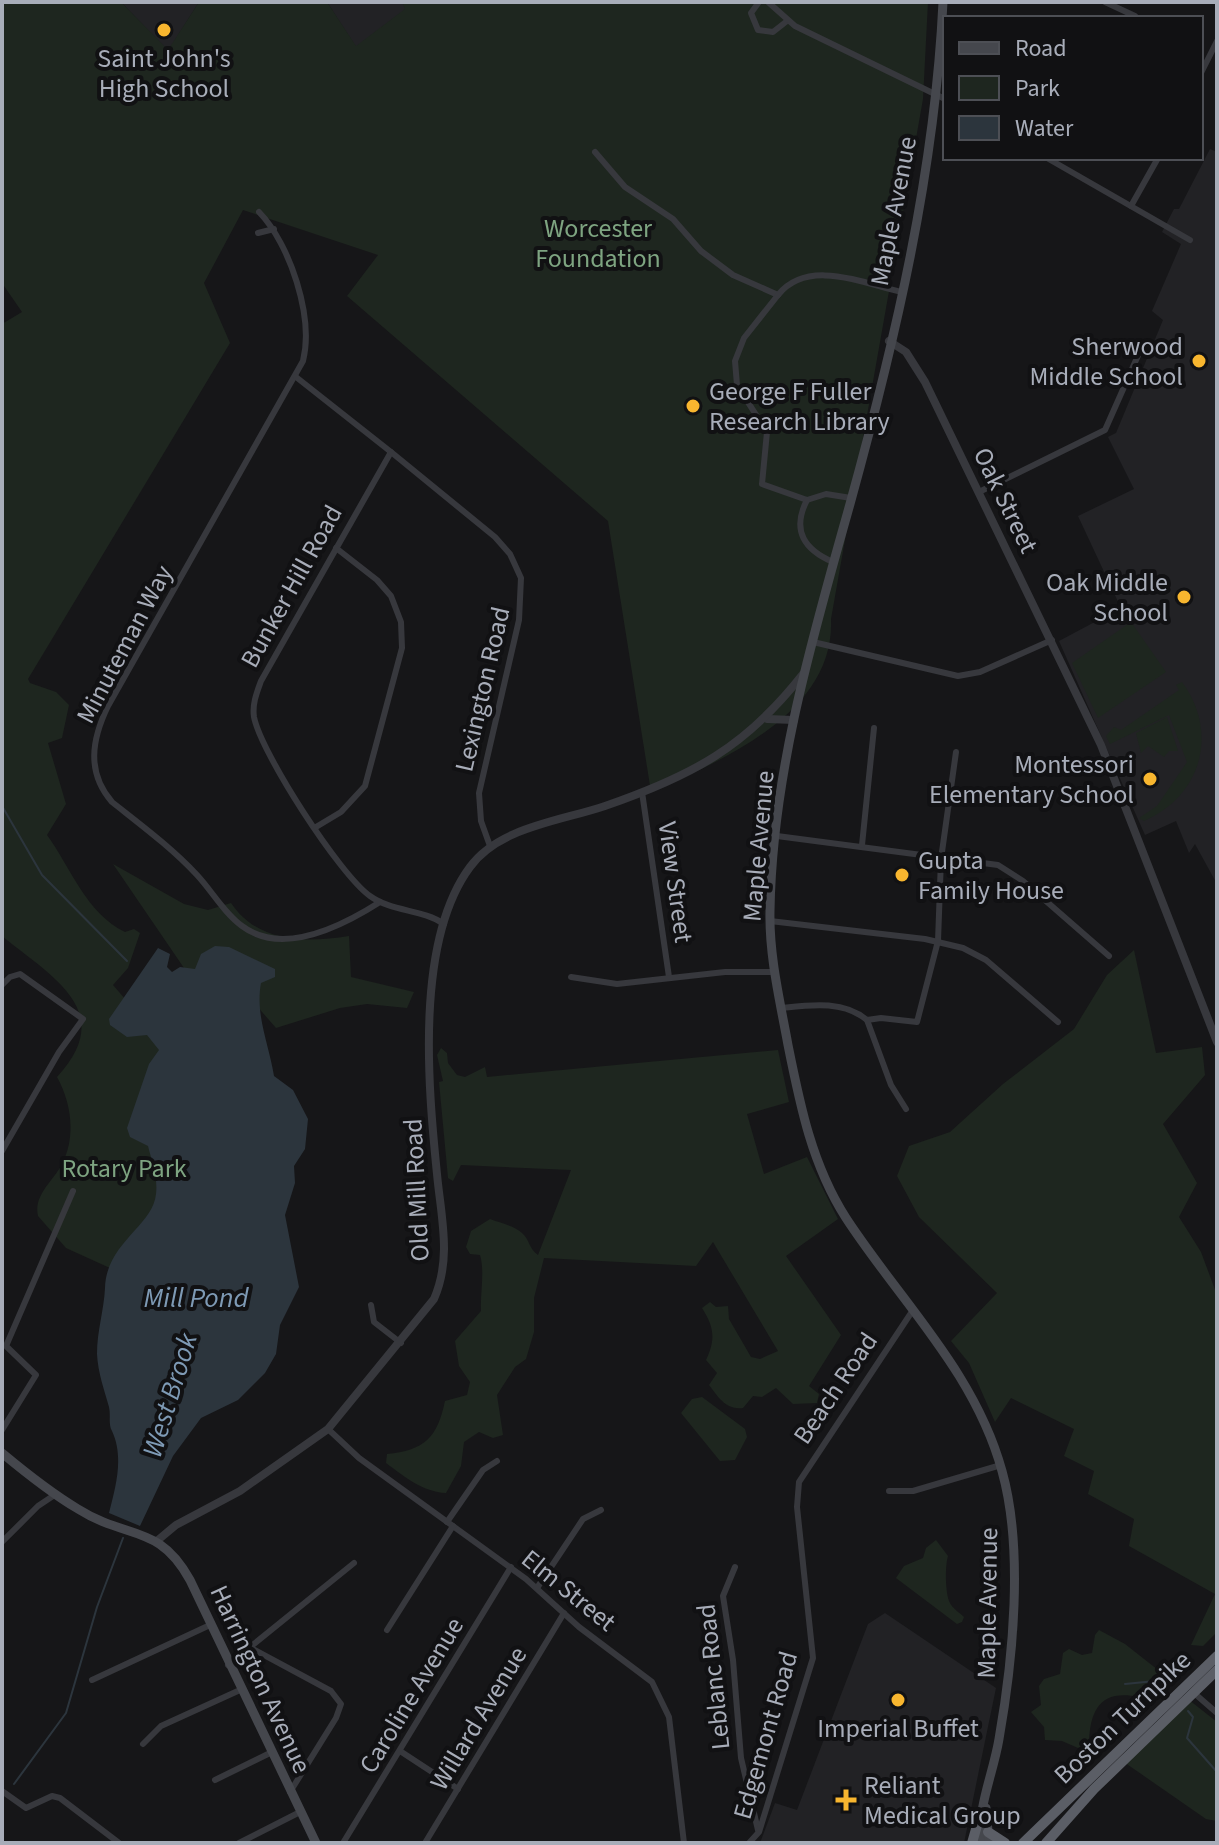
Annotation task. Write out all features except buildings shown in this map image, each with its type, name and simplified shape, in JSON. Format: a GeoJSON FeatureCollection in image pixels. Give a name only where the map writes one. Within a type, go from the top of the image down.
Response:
{"type":"FeatureCollection","features":[{"type":"Feature","properties":{"kind":"highway","name":"Boston Turnpike"},"geometry":{"type":"LineString","coordinates":[[1026,1840],[1217,1656]]}},
{"type":"Feature","properties":{"kind":"highway","name":"Boston Turnpike"},"geometry":{"type":"LineString","coordinates":[[1046,1843],[1094,1789],[1217,1670]]}},
{"type":"Feature","properties":{"kind":"highway"},"geometry":{"type":"LineString","coordinates":[[972,1843],[980,1815]]}},
{"type":"Feature","properties":{"kind":"highway"},"geometry":{"type":"LineString","coordinates":[[988,1837],[1007,1843],[1026,1840]]}},
{"type":"Feature","properties":{"kind":"main road","name":"Maple Avenue"},"geometry":{"type":"LineString","coordinates":[[943,2],[940,96],[919,217],[794,720],[777,836],[770,921],[775,972],[797,1092],[821,1171],[850,1225],[967,1387],[1001,1465],[1012,1522],[1013,1584],[1007,1688],[980,1815],[981,1843]]}},
{"type":"Feature","properties":{"kind":"main road"},"geometry":{"type":"LineString","coordinates":[[2,1453],[56,1494],[102,1522],[158,1540]]}},
{"type":"Feature","properties":{"kind":"main road","name":"Harrington Avenue"},"geometry":{"type":"LineString","coordinates":[[158,1540],[177,1558],[316,1843]]}},
{"type":"Feature","properties":{"kind":"main road","name":"Maple Avenue"},"geometry":{"type":"LineString","coordinates":[[985,1793],[988,1837]]}},
{"type":"Feature","properties":{"kind":"street"},"geometry":{"type":"LineString","coordinates":[[759,2],[751,13],[758,30],[773,32],[787,21]]}},
{"type":"Feature","properties":{"kind":"street"},"geometry":{"type":"LineString","coordinates":[[768,2],[787,21],[940,96]]}},
{"type":"Feature","properties":{"kind":"street"},"geometry":{"type":"LineString","coordinates":[[1105,2],[1135,16]]}},
{"type":"Feature","properties":{"kind":"street"},"geometry":{"type":"LineString","coordinates":[[1203,69],[1217,41]]}},
{"type":"Feature","properties":{"kind":"street"},"geometry":{"type":"LineString","coordinates":[[595,152],[625,187],[673,219],[701,251],[733,275],[778,295]]}},
{"type":"Feature","properties":{"kind":"street"},"geometry":{"type":"LineString","coordinates":[[1050,160],[1190,240]]}},
{"type":"Feature","properties":{"kind":"street"},"geometry":{"type":"LineString","coordinates":[[1131,206],[1157,160]]}},
{"type":"Feature","properties":{"kind":"street","name":"Minuteman Way"},"geometry":{"type":"LineString","coordinates":[[259,212],[285,247],[304,319],[305,352],[296,377],[108,706],[95,736],[93,758],[103,789],[112,802],[191,869],[230,916],[247,929],[274,937],[315,933],[340,925],[380,902]]}},
{"type":"Feature","properties":{"kind":"street"},"geometry":{"type":"LineString","coordinates":[[258,233],[274,229]]}},
{"type":"Feature","properties":{"kind":"street"},"geometry":{"type":"LineString","coordinates":[[851,498],[826,494],[807,500],[762,484],[767,432],[742,395],[735,377],[735,361],[743,339],[778,295],[796,278],[817,274],[901,292]]}},
{"type":"Feature","properties":{"kind":"street","name":"Oak Street"},"geometry":{"type":"LineString","coordinates":[[889,341],[906,352],[921,375],[1052,640],[1106,758],[1217,1042]]}},
{"type":"Feature","properties":{"kind":"street"},"geometry":{"type":"LineString","coordinates":[[981,491],[1105,430],[1144,342]]}},
{"type":"Feature","properties":{"kind":"street"},"geometry":{"type":"LineString","coordinates":[[296,377],[391,452]]}},
{"type":"Feature","properties":{"kind":"street","name":"Bunker Hill Road"},"geometry":{"type":"LineString","coordinates":[[391,452],[272,660],[254,705],[254,718],[268,753],[348,875],[380,902],[433,917],[444,924]]}},
{"type":"Feature","properties":{"kind":"street","name":"Lexington Road"},"geometry":{"type":"LineString","coordinates":[[391,452],[495,537],[510,554],[521,578],[519,620],[479,793],[481,821],[490,846]]}},
{"type":"Feature","properties":{"kind":"street"},"geometry":{"type":"LineString","coordinates":[[807,500],[800,527],[803,542],[809,550],[833,562]]}},
{"type":"Feature","properties":{"kind":"street"},"geometry":{"type":"LineString","coordinates":[[316,827],[341,812],[365,786],[402,648],[401,622],[391,596],[377,580],[336,548]]}},
{"type":"Feature","properties":{"kind":"street"},"geometry":{"type":"LineString","coordinates":[[813,642],[958,676],[980,672],[1052,640]]}},
{"type":"Feature","properties":{"kind":"street"},"geometry":{"type":"LineString","coordinates":[[490,846],[642,792],[726,752],[766,719],[805,672]]}},
{"type":"Feature","properties":{"kind":"street"},"geometry":{"type":"LineString","coordinates":[[780,703],[797,706]]}},
{"type":"Feature","properties":{"kind":"street"},"geometry":{"type":"LineString","coordinates":[[766,719],[794,720]]}},
{"type":"Feature","properties":{"kind":"street"},"geometry":{"type":"LineString","coordinates":[[862,845],[874,728]]}},
{"type":"Feature","properties":{"kind":"street"},"geometry":{"type":"LineString","coordinates":[[867,1020],[881,1018],[917,1022],[938,941],[941,859],[956,752]]}},
{"type":"Feature","properties":{"kind":"street","name":"View Street"},"geometry":{"type":"LineString","coordinates":[[642,792],[669,977]]}},
{"type":"Feature","properties":{"kind":"street"},"geometry":{"type":"LineString","coordinates":[[777,836],[862,845],[1005,868],[1109,956]]}},
{"type":"Feature","properties":{"kind":"street","name":"Old Mill Road"},"geometry":{"type":"LineString","coordinates":[[158,1540],[176,1525],[240,1491],[328,1429],[434,1299],[444,1263],[436,1165],[429,991],[444,924],[462,879],[490,846]]}},
{"type":"Feature","properties":{"kind":"street"},"geometry":{"type":"LineString","coordinates":[[770,921],[938,941],[979,955],[1058,1022]]}},
{"type":"Feature","properties":{"kind":"street"},"geometry":{"type":"LineString","coordinates":[[571,977],[617,984],[669,977],[775,972]]}},
{"type":"Feature","properties":{"kind":"street"},"geometry":{"type":"LineString","coordinates":[[2,985],[10,977],[20,974],[37,983],[83,1019],[59,1052],[2,1151]]}},
{"type":"Feature","properties":{"kind":"street"},"geometry":{"type":"LineString","coordinates":[[781,1008],[834,1006],[854,1011],[867,1020],[891,1085],[906,1109]]}},
{"type":"Feature","properties":{"kind":"street"},"geometry":{"type":"LineString","coordinates":[[2,1430],[36,1375],[4,1344],[73,1191]]}},
{"type":"Feature","properties":{"kind":"street"},"geometry":{"type":"LineString","coordinates":[[371,1305],[374,1322],[401,1343]]}},
{"type":"Feature","properties":{"kind":"street","name":"Beach Road"},"geometry":{"type":"LineString","coordinates":[[798,1492],[805,1468],[913,1310]]}},
{"type":"Feature","properties":{"kind":"street","name":"Elm Street"},"geometry":{"type":"LineString","coordinates":[[328,1429],[359,1458],[511,1567],[644,1675],[661,1697],[669,1717],[684,1843]]}},
{"type":"Feature","properties":{"kind":"street"},"geometry":{"type":"LineString","coordinates":[[387,1630],[483,1470],[497,1461]]}},
{"type":"Feature","properties":{"kind":"street"},"geometry":{"type":"LineString","coordinates":[[889,1491],[913,1491],[1001,1465]]}},
{"type":"Feature","properties":{"kind":"street","name":"Edgemont Road"},"geometry":{"type":"LineString","coordinates":[[749,1843],[759,1832],[813,1658],[798,1492]]}},
{"type":"Feature","properties":{"kind":"street"},"geometry":{"type":"LineString","coordinates":[[2,1542],[29,1513],[56,1494]]}},
{"type":"Feature","properties":{"kind":"street"},"geometry":{"type":"LineString","coordinates":[[537,1588],[583,1519],[601,1510]]}},
{"type":"Feature","properties":{"kind":"street"},"geometry":{"type":"LineString","coordinates":[[228,1665],[354,1563]]}},
{"type":"Feature","properties":{"kind":"street","name":"Caroline Avenue"},"geometry":{"type":"LineString","coordinates":[[343,1843],[511,1567]]}},
{"type":"Feature","properties":{"kind":"street","name":"Leblanc Road"},"geometry":{"type":"LineString","coordinates":[[735,1567],[723,1596],[733,1660],[741,1758],[759,1832]]}},
{"type":"Feature","properties":{"kind":"street","name":"Willard Avenue"},"geometry":{"type":"LineString","coordinates":[[425,1843],[564,1613]]}},
{"type":"Feature","properties":{"kind":"street"},"geometry":{"type":"LineString","coordinates":[[92,1680],[210,1625]]}},
{"type":"Feature","properties":{"kind":"street"},"geometry":{"type":"LineString","coordinates":[[249,1647],[331,1691],[340,1707],[290,1792]]}},
{"type":"Feature","properties":{"kind":"street"},"geometry":{"type":"LineString","coordinates":[[143,1744],[161,1726],[240,1690]]}},
{"type":"Feature","properties":{"kind":"street"},"geometry":{"type":"LineString","coordinates":[[1194,1693],[1217,1713]]}},
{"type":"Feature","properties":{"kind":"street"},"geometry":{"type":"LineString","coordinates":[[400,1751],[458,1789]]}},
{"type":"Feature","properties":{"kind":"street"},"geometry":{"type":"LineString","coordinates":[[215,1780],[270,1753]]}},
{"type":"Feature","properties":{"kind":"street"},"geometry":{"type":"LineString","coordinates":[[2,1791],[26,1808],[52,1796],[60,1798],[119,1843]]}},
{"type":"Feature","properties":{"kind":"street"},"geometry":{"type":"LineString","coordinates":[[239,1843],[300,1812]]}},
{"type":"Feature","properties":{"kind":"shaded area","name":"Saint John's High School"},"geometry":{"type":"Polygon","coordinates":[[[121,2],[199,2],[168,51],[121,2]]]}},
{"type":"Feature","properties":{"kind":"shaded area"},"geometry":{"type":"Polygon","coordinates":[[[327,2],[402,2],[406,9],[356,47],[327,2]]]}},
{"type":"Feature","properties":{"kind":"shaded area"},"geometry":{"type":"Polygon","coordinates":[[[1210,149],[1217,152],[1217,884],[1195,844],[1189,853],[1176,821],[1145,835],[1059,641],[1121,608],[1078,516],[1134,489],[1108,437],[1116,433],[1163,320],[1152,311],[1181,244],[1162,232],[1174,209],[1179,209],[1210,149]]]}},
{"type":"Feature","properties":{"kind":"shaded area"},"geometry":{"type":"Polygon","coordinates":[[[885,1613],[996,1688],[964,1843],[760,1843],[775,1803],[797,1810],[868,1624],[885,1613]]]}},
{"type":"Feature","properties":{"kind":"green space"},"geometry":{"type":"Polygon","coordinates":[[[2,2],[121,2],[168,50],[199,2],[327,2],[356,46],[405,9],[402,2],[928,2],[923,99],[827,652],[815,681],[795,707],[770,729],[710,765],[651,792],[608,521],[347,296],[378,255],[243,210],[204,283],[230,343],[28,679],[30,683],[56,692],[69,705],[62,738],[48,743],[66,804],[47,835],[80,889],[100,913],[125,932],[134,929],[140,933],[128,968],[113,985],[164,1044],[182,1138],[221,1161],[110,1268],[66,1248],[38,1216],[39,1201],[63,1162],[70,1141],[66,1097],[57,1077],[74,1054],[81,1033],[80,1014],[57,981],[2,936],[2,324],[22,312],[2,283],[2,2]]]}},
{"type":"Feature","properties":{"kind":"green space"},"geometry":{"type":"Polygon","coordinates":[[[1131,622],[1166,672],[1098,718],[1072,663],[1131,622]]]}},
{"type":"Feature","properties":{"kind":"green space"},"geometry":{"type":"Polygon","coordinates":[[[1182,682],[1200,721],[1202,741],[1199,761],[1180,796],[1144,821],[1139,818],[1157,806],[1187,762],[1169,715],[1110,744],[1106,736],[1114,727],[1121,730],[1179,690],[1176,685],[1182,682]]]}},
{"type":"Feature","properties":{"kind":"green space"},"geometry":{"type":"Polygon","coordinates":[[[1167,717],[1178,751],[1169,751],[1164,757],[1148,746],[1141,753],[1136,733],[1167,717]]]}},
{"type":"Feature","properties":{"kind":"green space"},"geometry":{"type":"Polygon","coordinates":[[[113,864],[184,904],[208,910],[231,903],[242,916],[269,933],[299,939],[349,936],[351,977],[414,992],[407,1008],[367,1004],[340,1008],[276,1028],[222,966],[185,976],[184,968],[113,864]]]}},
{"type":"Feature","properties":{"kind":"green space"},"geometry":{"type":"Polygon","coordinates":[[[1134,950],[1156,1053],[1202,1047],[1205,1075],[1163,1124],[1197,1183],[1179,1217],[1201,1252],[1217,1295],[1217,1632],[1203,1646],[1191,1645],[1215,1594],[1129,1546],[1134,1519],[1088,1494],[1094,1471],[1064,1456],[1074,1429],[1011,1398],[995,1422],[969,1363],[951,1341],[997,1293],[919,1217],[897,1176],[909,1146],[950,1132],[1003,1084],[1074,1029],[1107,975],[1134,950]]]}},
{"type":"Feature","properties":{"kind":"green space"},"geometry":{"type":"Polygon","coordinates":[[[441,1048],[447,1053],[448,1063],[457,1075],[465,1077],[485,1067],[487,1077],[778,1050],[789,1102],[747,1114],[764,1174],[807,1157],[838,1219],[786,1256],[841,1335],[809,1386],[819,1394],[817,1403],[793,1404],[776,1388],[762,1397],[753,1396],[743,1408],[737,1408],[723,1402],[709,1385],[717,1373],[706,1360],[712,1333],[702,1308],[710,1302],[716,1307],[728,1306],[729,1319],[751,1357],[760,1359],[778,1351],[713,1242],[696,1266],[544,1258],[534,1298],[534,1332],[526,1359],[515,1367],[497,1395],[503,1435],[493,1438],[479,1432],[464,1442],[461,1466],[446,1493],[422,1487],[386,1463],[387,1454],[411,1449],[427,1440],[438,1425],[445,1401],[467,1395],[470,1382],[459,1366],[455,1341],[481,1311],[480,1255],[470,1254],[466,1247],[471,1231],[490,1219],[507,1225],[522,1233],[538,1255],[571,1170],[461,1165],[453,1181],[448,1178],[439,1082],[443,1081],[437,1055],[441,1048]]]}},
{"type":"Feature","properties":{"kind":"green space"},"geometry":{"type":"Polygon","coordinates":[[[702,1397],[745,1429],[747,1437],[735,1460],[720,1461],[681,1413],[692,1399],[702,1397]]]}},
{"type":"Feature","properties":{"kind":"green space"},"geometry":{"type":"Polygon","coordinates":[[[936,1540],[948,1556],[948,1599],[964,1617],[957,1624],[896,1578],[904,1566],[923,1558],[926,1548],[936,1540]]]}},
{"type":"Feature","properties":{"kind":"green space"},"geometry":{"type":"Polygon","coordinates":[[[1099,1630],[1125,1644],[1158,1670],[1159,1682],[1139,1697],[1116,1696],[1100,1704],[1092,1720],[1089,1743],[1078,1748],[1062,1741],[1045,1740],[1044,1727],[1031,1712],[1041,1705],[1039,1686],[1044,1679],[1060,1674],[1063,1653],[1069,1649],[1082,1655],[1092,1653],[1099,1630]]]}},
{"type":"Feature","properties":{"kind":"green space"},"geometry":{"type":"Polygon","coordinates":[[[1184,1696],[1217,1722],[1217,1821],[1206,1819],[1121,1760],[1184,1696]]]}},
{"type":"Feature","properties":{"kind":"water","name":"Mill Pond"},"geometry":{"type":"Polygon","coordinates":[[[215,946],[229,947],[275,969],[275,977],[261,983],[263,1030],[274,1076],[293,1090],[308,1119],[305,1149],[294,1166],[295,1183],[285,1215],[299,1287],[280,1325],[276,1354],[265,1373],[238,1400],[201,1418],[173,1456],[140,1526],[109,1513],[116,1482],[118,1451],[110,1425],[97,1345],[107,1272],[121,1247],[147,1216],[156,1194],[148,1146],[130,1137],[127,1128],[149,1064],[159,1050],[147,1035],[127,1037],[110,1025],[109,1019],[158,948],[170,954],[167,967],[172,972],[180,967],[195,969],[201,954],[215,946]]]}},
{"type":"Feature","properties":{"kind":"waterway","name":"West Brook"},"geometry":{"type":"LineString","coordinates":[[2,806],[42,875],[127,961]]}},
{"type":"Feature","properties":{"kind":"waterway","name":"West Brook"},"geometry":{"type":"LineString","coordinates":[[14,1784],[66,1713],[97,1607],[123,1538]]}},
{"type":"Feature","properties":{"kind":"waterway"},"geometry":{"type":"LineString","coordinates":[[1125,1684],[1155,1681],[1166,1688]]}},
{"type":"Feature","properties":{"kind":"waterway"},"geometry":{"type":"LineString","coordinates":[[1188,1711],[1193,1717],[1187,1738],[1217,1772]]}},
{"type":"Feature","properties":{"kind":"place","name":"Saint John's High School"},"geometry":{"type":"Point","coordinates":[164,30]}},
{"type":"Feature","properties":{"kind":"place","name":"Sherwood Middle School"},"geometry":{"type":"Point","coordinates":[1199,361]}},
{"type":"Feature","properties":{"kind":"place","name":"George F Fuller Research Library"},"geometry":{"type":"Point","coordinates":[693,406]}},
{"type":"Feature","properties":{"kind":"place","name":"Oak Middle School"},"geometry":{"type":"Point","coordinates":[1184,597]}},
{"type":"Feature","properties":{"kind":"place","name":"Montessori Elementary School"},"geometry":{"type":"Point","coordinates":[1150,779]}},
{"type":"Feature","properties":{"kind":"place","name":"Gupta Family House"},"geometry":{"type":"Point","coordinates":[902,875]}},
{"type":"Feature","properties":{"kind":"place","name":"Imperial Buffet"},"geometry":{"type":"Point","coordinates":[898,1700]}},
{"type":"Feature","properties":{"kind":"place","name":"Reliant Medical Group"},"geometry":{"type":"Point","coordinates":[846,1800]}},
{"type":"Feature","properties":{"kind":"park label","name":"Worcester Foundation"},"geometry":{"type":"Point","coordinates":[598,243]}},
{"type":"Feature","properties":{"kind":"park label","name":"Rotary Park"},"geometry":{"type":"Point","coordinates":[124,1168]}}]}
